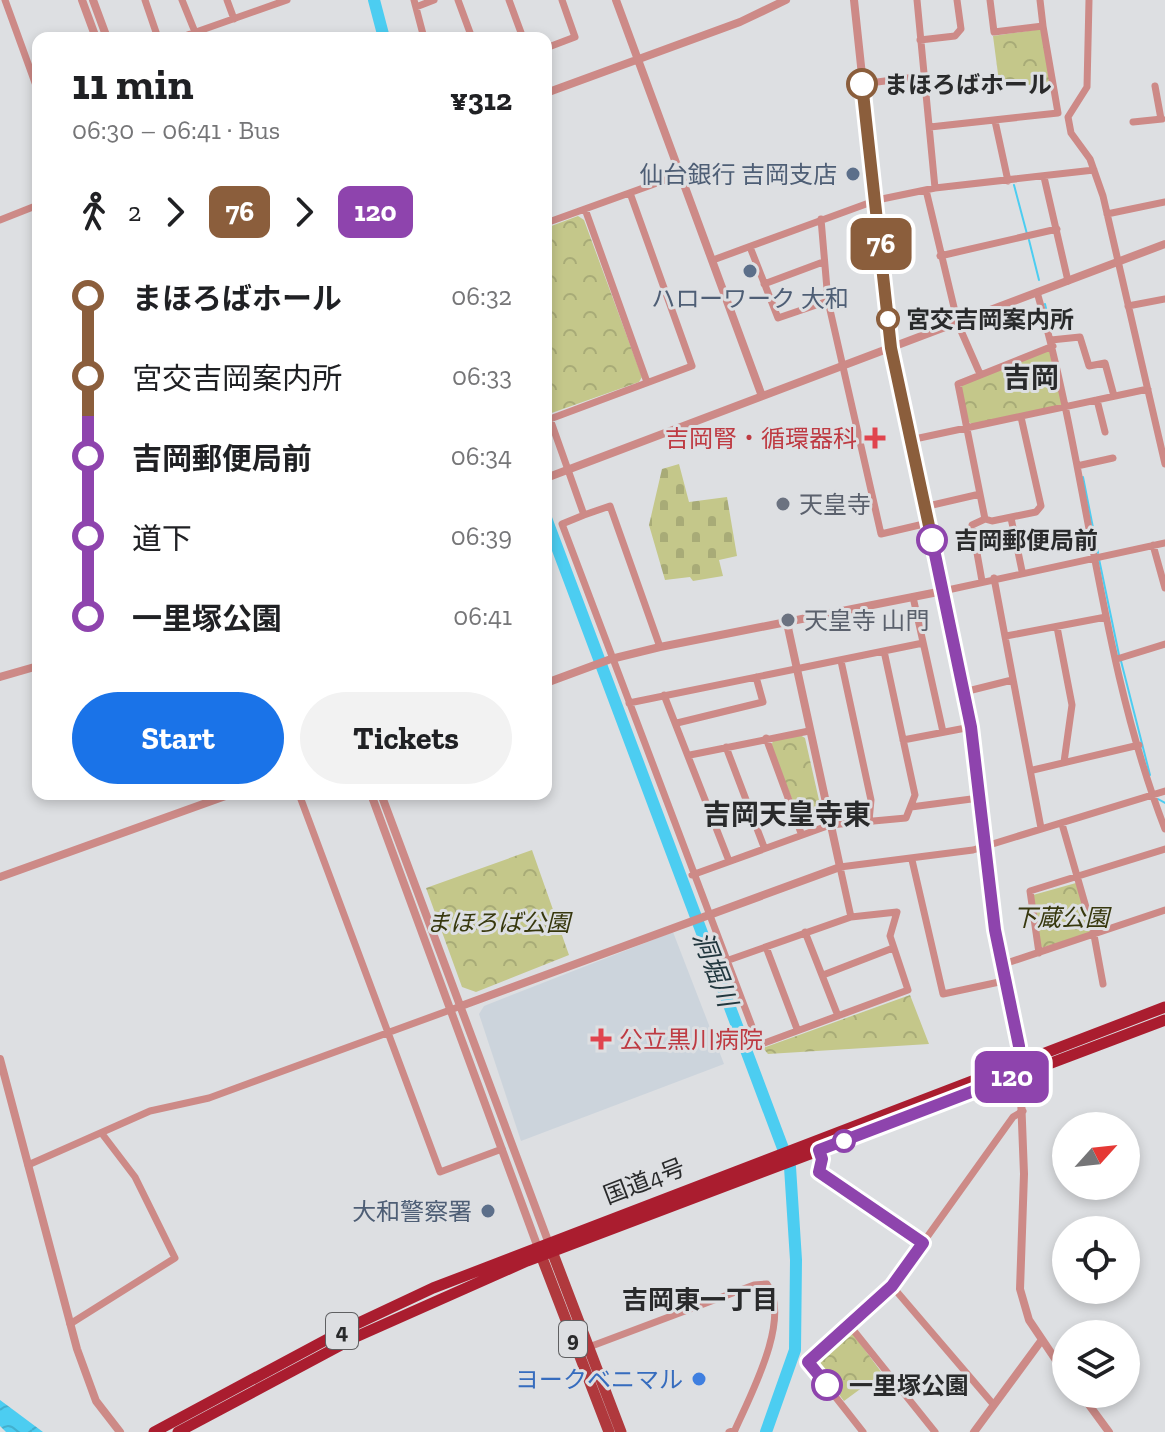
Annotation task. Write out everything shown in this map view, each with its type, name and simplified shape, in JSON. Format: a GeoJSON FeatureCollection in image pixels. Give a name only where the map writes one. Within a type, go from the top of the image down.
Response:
{"type":"FeatureCollection","features":[{"type":"Feature","properties":{"kind":"highway","name":"国道4号"},"geometry":{"type":"LineString","coordinates":[[154,1432],[350,1327],[544,1248],[771,1162],[1020,1060],[1165,1007]]}},
{"type":"Feature","properties":{"kind":"highway","name":"国道4号"},"geometry":{"type":"LineString","coordinates":[[791,1154],[819,1150],[1165,1020]]}},
{"type":"Feature","properties":{"kind":"highway","name":"国道4号"},"geometry":{"type":"LineString","coordinates":[[178,1432],[358,1336],[544,1248]]}},
{"type":"Feature","properties":{"kind":"main road","name":"9"},"geometry":{"type":"LineString","coordinates":[[544,1248],[589,1347],[621,1432]]}},
{"type":"Feature","properties":{"kind":"main road","name":"9"},"geometry":{"type":"LineString","coordinates":[[544,1248],[609,1432]]}},
{"type":"Feature","properties":{"kind":"street"},"geometry":{"type":"LineString","coordinates":[[5,0],[32,74]]}},
{"type":"Feature","properties":{"kind":"street"},"geometry":{"type":"LineString","coordinates":[[82,0],[94,32]]}},
{"type":"Feature","properties":{"kind":"street"},"geometry":{"type":"LineString","coordinates":[[93,0],[105,32]]}},
{"type":"Feature","properties":{"kind":"street"},"geometry":{"type":"LineString","coordinates":[[145,0],[156,32]]}},
{"type":"Feature","properties":{"kind":"street"},"geometry":{"type":"LineString","coordinates":[[182,0],[195,32],[268,3],[287,0]]}},
{"type":"Feature","properties":{"kind":"street"},"geometry":{"type":"LineString","coordinates":[[227,0],[234,19]]}},
{"type":"Feature","properties":{"kind":"street"},"geometry":{"type":"LineString","coordinates":[[422,32],[415,4],[434,0]]}},
{"type":"Feature","properties":{"kind":"street"},"geometry":{"type":"LineString","coordinates":[[458,0],[470,32]]}},
{"type":"Feature","properties":{"kind":"street"},"geometry":{"type":"LineString","coordinates":[[509,0],[521,32]]}},
{"type":"Feature","properties":{"kind":"street"},"geometry":{"type":"LineString","coordinates":[[552,46],[575,37],[562,0]]}},
{"type":"Feature","properties":{"kind":"street"},"geometry":{"type":"LineString","coordinates":[[616,0],[762,396]]}},
{"type":"Feature","properties":{"kind":"street"},"geometry":{"type":"LineString","coordinates":[[552,91],[740,22],[786,0]]}},
{"type":"Feature","properties":{"kind":"street"},"geometry":{"type":"LineString","coordinates":[[854,0],[891,348],[971,727],[1001,965],[1020,1060],[1023,1111],[1020,1289],[1029,1320],[1052,1356]]}},
{"type":"Feature","properties":{"kind":"street"},"geometry":{"type":"LineString","coordinates":[[917,0],[935,188]]}},
{"type":"Feature","properties":{"kind":"street"},"geometry":{"type":"LineString","coordinates":[[920,40],[955,36],[961,29],[957,0]]}},
{"type":"Feature","properties":{"kind":"street"},"geometry":{"type":"LineString","coordinates":[[990,0],[994,32],[1043,26]]}},
{"type":"Feature","properties":{"kind":"street"},"geometry":{"type":"LineString","coordinates":[[1040,0],[1058,113]]}},
{"type":"Feature","properties":{"kind":"street"},"geometry":{"type":"LineString","coordinates":[[1089,0],[1087,87],[1068,117],[1071,133],[1094,170],[1107,214],[1165,464]]}},
{"type":"Feature","properties":{"kind":"street"},"geometry":{"type":"LineString","coordinates":[[862,84],[923,76]]}},
{"type":"Feature","properties":{"kind":"street"},"geometry":{"type":"LineString","coordinates":[[1133,122],[1163,118],[1155,86]]}},
{"type":"Feature","properties":{"kind":"street"},"geometry":{"type":"LineString","coordinates":[[930,127],[1058,113],[1068,117]]}},
{"type":"Feature","properties":{"kind":"street"},"geometry":{"type":"LineString","coordinates":[[995,121],[1008,181]]}},
{"type":"Feature","properties":{"kind":"street"},"geometry":{"type":"LineString","coordinates":[[713,260],[877,200],[935,188],[1094,170]]}},
{"type":"Feature","properties":{"kind":"street"},"geometry":{"type":"LineString","coordinates":[[552,221],[682,174]]}},
{"type":"Feature","properties":{"kind":"street"},"geometry":{"type":"LineString","coordinates":[[1044,177],[1068,281]]}},
{"type":"Feature","properties":{"kind":"street"},"geometry":{"type":"LineString","coordinates":[[926,190],[958,324],[980,374]]}},
{"type":"Feature","properties":{"kind":"street"},"geometry":{"type":"LineString","coordinates":[[552,418],[692,366],[630,193]]}},
{"type":"Feature","properties":{"kind":"street"},"geometry":{"type":"LineString","coordinates":[[1107,214],[1165,202]]}},
{"type":"Feature","properties":{"kind":"street"},"geometry":{"type":"LineString","coordinates":[[0,220],[32,207]]}},
{"type":"Feature","properties":{"kind":"street"},"geometry":{"type":"LineString","coordinates":[[585,209],[647,382]]}},
{"type":"Feature","properties":{"kind":"street"},"geometry":{"type":"LineString","coordinates":[[821,219],[828,301],[881,534],[928,523]]}},
{"type":"Feature","properties":{"kind":"street"},"geometry":{"type":"LineString","coordinates":[[940,256],[1057,229]]}},
{"type":"Feature","properties":{"kind":"street"},"geometry":{"type":"LineString","coordinates":[[552,476],[1165,244]]}},
{"type":"Feature","properties":{"kind":"street"},"geometry":{"type":"LineString","coordinates":[[750,247],[778,318],[828,301]]}},
{"type":"Feature","properties":{"kind":"street"},"geometry":{"type":"LineString","coordinates":[[764,284],[823,262]]}},
{"type":"Feature","properties":{"kind":"street"},"geometry":{"type":"LineString","coordinates":[[1037,292],[1054,342],[1068,407],[1106,617],[1120,658],[1139,745],[1157,793],[1165,829]]}},
{"type":"Feature","properties":{"kind":"street"},"geometry":{"type":"LineString","coordinates":[[1128,306],[1165,299]]}},
{"type":"Feature","properties":{"kind":"street"},"geometry":{"type":"LineString","coordinates":[[985,519],[958,384],[1054,342],[1080,337],[1089,366],[1105,363],[1114,396]]}},
{"type":"Feature","properties":{"kind":"street"},"geometry":{"type":"LineString","coordinates":[[910,440],[1148,389]]}},
{"type":"Feature","properties":{"kind":"street"},"geometry":{"type":"LineString","coordinates":[[1097,400],[1105,432]]}},
{"type":"Feature","properties":{"kind":"street"},"geometry":{"type":"LineString","coordinates":[[982,581],[972,525],[985,519],[1011,518],[1036,512],[1041,506],[1021,417]]}},
{"type":"Feature","properties":{"kind":"street"},"geometry":{"type":"LineString","coordinates":[[552,425],[584,515]]}},
{"type":"Feature","properties":{"kind":"street"},"geometry":{"type":"LineString","coordinates":[[1080,465],[1113,458]]}},
{"type":"Feature","properties":{"kind":"street"},"geometry":{"type":"LineString","coordinates":[[924,507],[980,494]]}},
{"type":"Feature","properties":{"kind":"street"},"geometry":{"type":"LineString","coordinates":[[660,647],[610,506],[562,524],[607,660],[629,703],[692,875],[759,1045],[908,990],[890,936],[897,912],[851,917],[726,961]]}},
{"type":"Feature","properties":{"kind":"street"},"geometry":{"type":"LineString","coordinates":[[1011,518],[1022,571]]}},
{"type":"Feature","properties":{"kind":"street"},"geometry":{"type":"LineString","coordinates":[[552,681],[607,660],[660,647],[1165,543]]}},
{"type":"Feature","properties":{"kind":"street"},"geometry":{"type":"LineString","coordinates":[[1153,545],[1165,588]]}},
{"type":"Feature","properties":{"kind":"street"},"geometry":{"type":"LineString","coordinates":[[994,578],[1012,680],[1033,770],[1041,828]]}},
{"type":"Feature","properties":{"kind":"street"},"geometry":{"type":"LineString","coordinates":[[913,597],[943,732]]}},
{"type":"Feature","properties":{"kind":"street"},"geometry":{"type":"LineString","coordinates":[[1006,636],[1106,617]]}},
{"type":"Feature","properties":{"kind":"street"},"geometry":{"type":"LineString","coordinates":[[787,623],[851,917]]}},
{"type":"Feature","properties":{"kind":"street"},"geometry":{"type":"LineString","coordinates":[[1057,627],[1072,705],[1064,762]]}},
{"type":"Feature","properties":{"kind":"street"},"geometry":{"type":"LineString","coordinates":[[629,703],[923,643]]}},
{"type":"Feature","properties":{"kind":"street"},"geometry":{"type":"LineString","coordinates":[[1120,658],[1165,644]]}},
{"type":"Feature","properties":{"kind":"street"},"geometry":{"type":"LineString","coordinates":[[692,875],[830,825],[906,818],[915,795],[884,651]]}},
{"type":"Feature","properties":{"kind":"street"},"geometry":{"type":"LineString","coordinates":[[841,661],[871,800],[869,821]]}},
{"type":"Feature","properties":{"kind":"street"},"geometry":{"type":"LineString","coordinates":[[0,677],[32,668]]}},
{"type":"Feature","properties":{"kind":"street"},"geometry":{"type":"LineString","coordinates":[[677,723],[763,702],[756,677]]}},
{"type":"Feature","properties":{"kind":"street"},"geometry":{"type":"LineString","coordinates":[[964,692],[1012,680]]}},
{"type":"Feature","properties":{"kind":"street"},"geometry":{"type":"LineString","coordinates":[[664,695],[729,861]]}},
{"type":"Feature","properties":{"kind":"street"},"geometry":{"type":"LineString","coordinates":[[903,740],[971,727]]}},
{"type":"Feature","properties":{"kind":"street"},"geometry":{"type":"LineString","coordinates":[[690,755],[809,731]]}},
{"type":"Feature","properties":{"kind":"street"},"geometry":{"type":"LineString","coordinates":[[766,738],[801,833]]}},
{"type":"Feature","properties":{"kind":"street"},"geometry":{"type":"LineString","coordinates":[[1033,770],[1139,745]]}},
{"type":"Feature","properties":{"kind":"street"},"geometry":{"type":"LineString","coordinates":[[726,747],[764,847]]}},
{"type":"Feature","properties":{"kind":"street"},"geometry":{"type":"LineString","coordinates":[[28,1165],[103,1135],[150,1111],[209,1098],[840,867],[912,860],[985,846],[1157,793]]}},
{"type":"Feature","properties":{"kind":"street"},"geometry":{"type":"LineString","coordinates":[[911,807],[979,798]]}},
{"type":"Feature","properties":{"kind":"street"},"geometry":{"type":"LineString","coordinates":[[0,877],[214,800]]}},
{"type":"Feature","properties":{"kind":"street"},"geometry":{"type":"LineString","coordinates":[[301,800],[440,1172],[502,1149]]}},
{"type":"Feature","properties":{"kind":"street"},"geometry":{"type":"LineString","coordinates":[[373,800],[502,1149],[544,1248]]}},
{"type":"Feature","properties":{"kind":"street"},"geometry":{"type":"LineString","coordinates":[[383,800],[461,1006],[544,1248]]}},
{"type":"Feature","properties":{"kind":"street"},"geometry":{"type":"LineString","coordinates":[[1062,824],[1094,935],[1103,984]]}},
{"type":"Feature","properties":{"kind":"street"},"geometry":{"type":"LineString","coordinates":[[1039,953],[1030,891],[1165,849]]}},
{"type":"Feature","properties":{"kind":"street"},"geometry":{"type":"LineString","coordinates":[[912,860],[943,994],[1004,981]]}},
{"type":"Feature","properties":{"kind":"street"},"geometry":{"type":"LineString","coordinates":[[1001,965],[1165,910]]}},
{"type":"Feature","properties":{"kind":"street"},"geometry":{"type":"LineString","coordinates":[[805,932],[838,1016]]}},
{"type":"Feature","properties":{"kind":"street"},"geometry":{"type":"LineString","coordinates":[[766,947],[797,1029]]}},
{"type":"Feature","properties":{"kind":"street"},"geometry":{"type":"LineString","coordinates":[[823,975],[893,948]]}},
{"type":"Feature","properties":{"kind":"street"},"geometry":{"type":"LineString","coordinates":[[0,1059],[70,1324],[96,1401],[120,1432]]}},
{"type":"Feature","properties":{"kind":"street"},"geometry":{"type":"LineString","coordinates":[[863,1432],[808,1362],[892,1286],[1013,1117],[1023,1111]]}},
{"type":"Feature","properties":{"kind":"street"},"geometry":{"type":"LineString","coordinates":[[70,1324],[175,1258],[135,1177],[103,1135]]}},
{"type":"Feature","properties":{"kind":"street"},"geometry":{"type":"LineString","coordinates":[[819,1150],[822,1159],[819,1172],[923,1243]]}},
{"type":"Feature","properties":{"kind":"street"},"geometry":{"type":"LineString","coordinates":[[589,1347],[762,1283],[767,1284],[772,1296],[772,1350],[735,1430],[729,1432]]}},
{"type":"Feature","properties":{"kind":"street"},"geometry":{"type":"LineString","coordinates":[[892,1286],[993,1404]]}},
{"type":"Feature","properties":{"kind":"street"},"geometry":{"type":"LineString","coordinates":[[850,1326],[935,1432]]}},
{"type":"Feature","properties":{"kind":"street"},"geometry":{"type":"LineString","coordinates":[[974,1432],[1041,1341]]}},
{"type":"Feature","properties":{"kind":"street"},"geometry":{"type":"LineString","coordinates":[[1091,1408],[1109,1432]]}},
{"type":"Feature","properties":{"kind":"shaded area","name":"公立黒川病院"},"geometry":{"type":"Polygon","coordinates":[[[673,932],[724,1064],[521,1141],[479,1014],[484,1006],[673,932]]]}},
{"type":"Feature","properties":{"kind":"green space"},"geometry":{"type":"Polygon","coordinates":[[[1041,29],[1050,82],[1000,89],[993,36],[1041,29]]]}},
{"type":"Feature","properties":{"kind":"green space"},"geometry":{"type":"Polygon","coordinates":[[[578,216],[584,220],[642,377],[639,382],[552,413],[552,226],[578,216]]]}},
{"type":"Feature","properties":{"kind":"green space"},"geometry":{"type":"Polygon","coordinates":[[[1052,349],[1064,405],[972,424],[967,421],[961,385],[1052,349]]]}},
{"type":"Feature","properties":{"kind":"green space"},"geometry":{"type":"Polygon","coordinates":[[[679,464],[689,502],[727,497],[737,556],[719,560],[723,576],[693,581],[690,577],[665,580],[649,525],[662,469],[679,464]]]}},
{"type":"Feature","properties":{"kind":"green space"},"geometry":{"type":"Polygon","coordinates":[[[800,735],[805,738],[821,809],[799,817],[771,746],[773,741],[800,735]]]}},
{"type":"Feature","properties":{"kind":"green space","name":"まほろば公園"},"geometry":{"type":"Polygon","coordinates":[[[532,850],[569,955],[476,992],[462,987],[426,888],[532,850]]]}},
{"type":"Feature","properties":{"kind":"green space","name":"下蔵公園"},"geometry":{"type":"Polygon","coordinates":[[[1076,883],[1091,933],[1041,948],[1033,895],[1076,883]]]}},
{"type":"Feature","properties":{"kind":"green space"},"geometry":{"type":"Polygon","coordinates":[[[910,995],[929,1044],[768,1054],[763,1048],[910,995]]]}},
{"type":"Feature","properties":{"kind":"green space","name":"一里塚公園"},"geometry":{"type":"Polygon","coordinates":[[[847,1333],[853,1334],[882,1373],[844,1401],[815,1363],[847,1333]]]}},
{"type":"Feature","properties":{"kind":"water"},"geometry":{"type":"Polygon","coordinates":[[[0,1400],[43,1432],[6,1432],[0,1426],[0,1400]]]}},
{"type":"Feature","properties":{"kind":"waterway","name":"洞堀川"},"geometry":{"type":"LineString","coordinates":[[374,0],[382,32]]}},
{"type":"Feature","properties":{"kind":"waterway"},"geometry":{"type":"LineString","coordinates":[[1014,185],[1027,234]]}},
{"type":"Feature","properties":{"kind":"waterway"},"geometry":{"type":"LineString","coordinates":[[1029,240],[1039,280]]}},
{"type":"Feature","properties":{"kind":"waterway"},"geometry":{"type":"LineString","coordinates":[[1045,304],[1050,326]]}},
{"type":"Feature","properties":{"kind":"waterway"},"geometry":{"type":"LineString","coordinates":[[1083,477],[1098,553]]}},
{"type":"Feature","properties":{"kind":"waterway","name":"洞堀川"},"geometry":{"type":"LineString","coordinates":[[552,534],[790,1167],[796,1260],[795,1350],[766,1432]]}},
{"type":"Feature","properties":{"kind":"waterway"},"geometry":{"type":"LineString","coordinates":[[1099,559],[1119,655]]}},
{"type":"Feature","properties":{"kind":"waterway"},"geometry":{"type":"LineString","coordinates":[[1121,661],[1150,775]]}},
{"type":"Feature","properties":{"kind":"waterway"},"geometry":{"type":"LineString","coordinates":[[1158,799],[1165,803]]}},
{"type":"Feature","properties":{"kind":"bus line","name":"76"},"geometry":{"type":"LineString","coordinates":[[862,84],[891,348],[932,540]]}},
{"type":"Feature","properties":{"kind":"bus line","name":"120"},"geometry":{"type":"LineString","coordinates":[[827,1385],[808,1362],[892,1286],[923,1243],[819,1172],[822,1159],[819,1150],[1021,1073],[1019,1046],[995,930],[971,727],[932,540]]}},
{"type":"Feature","properties":{"kind":"place","name":"まほろばホール"},"geometry":{"type":"Point","coordinates":[862,84]}},
{"type":"Feature","properties":{"kind":"place","name":"仙台銀行 吉岡支店"},"geometry":{"type":"Point","coordinates":[853,174]}},
{"type":"Feature","properties":{"kind":"place","name":"ハローワーク 大和"},"geometry":{"type":"Point","coordinates":[750,271]}},
{"type":"Feature","properties":{"kind":"place","name":"宮交吉岡案内所"},"geometry":{"type":"Point","coordinates":[888,319]}},
{"type":"Feature","properties":{"kind":"place","name":"吉岡腎・循環器科"},"geometry":{"type":"Point","coordinates":[875,438]}},
{"type":"Feature","properties":{"kind":"place","name":"天皇寺"},"geometry":{"type":"Point","coordinates":[783,504]}},
{"type":"Feature","properties":{"kind":"place","name":"吉岡郵便局前"},"geometry":{"type":"Point","coordinates":[932,540]}},
{"type":"Feature","properties":{"kind":"place","name":"天皇寺 山門"},"geometry":{"type":"Point","coordinates":[788,620]}},
{"type":"Feature","properties":{"kind":"place","name":"公立黒川病院"},"geometry":{"type":"Point","coordinates":[601,1039]}},
{"type":"Feature","properties":{"kind":"place","name":"大和警察署"},"geometry":{"type":"Point","coordinates":[488,1211]}},
{"type":"Feature","properties":{"kind":"place","name":"ヨークベニマル"},"geometry":{"type":"Point","coordinates":[699,1379]}},
{"type":"Feature","properties":{"kind":"place","name":"一里塚公園"},"geometry":{"type":"Point","coordinates":[827,1385]}},
{"type":"Feature","properties":{"kind":"district","name":"吉岡"},"geometry":{"type":"Point","coordinates":[1031,377]}},
{"type":"Feature","properties":{"kind":"district","name":"吉岡天皇寺東"},"geometry":{"type":"Point","coordinates":[787,814]}},
{"type":"Feature","properties":{"kind":"district","name":"吉岡東一丁目"},"geometry":{"type":"Point","coordinates":[700,1300]}}]}
